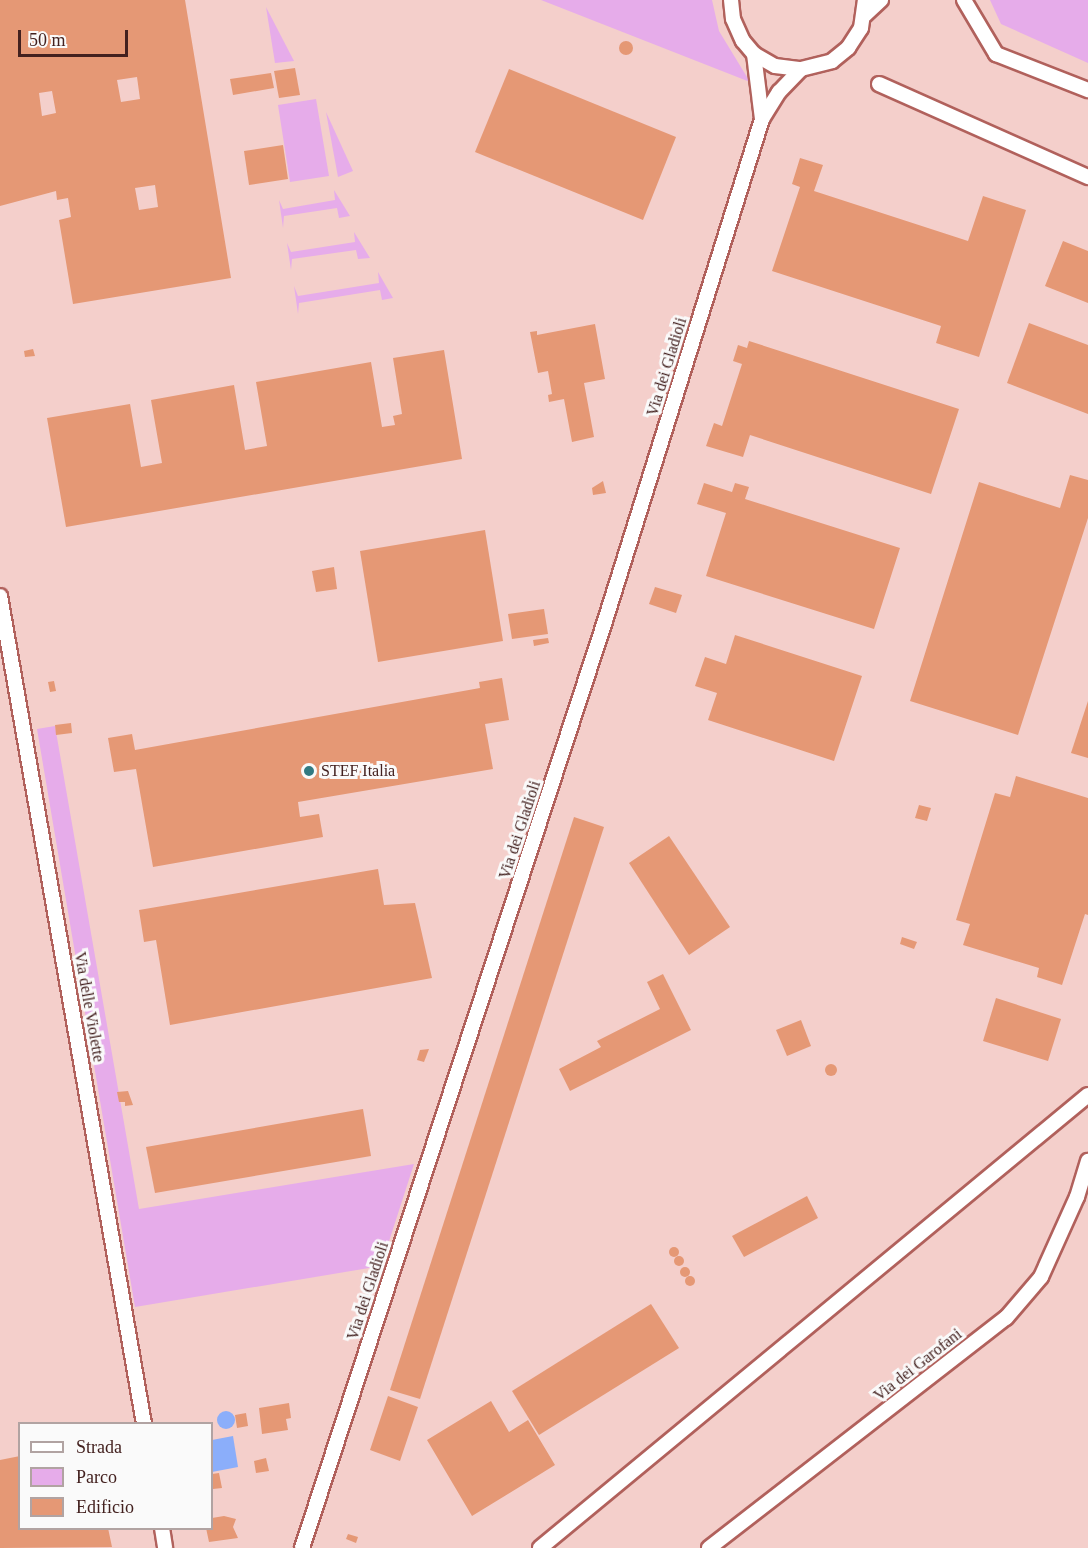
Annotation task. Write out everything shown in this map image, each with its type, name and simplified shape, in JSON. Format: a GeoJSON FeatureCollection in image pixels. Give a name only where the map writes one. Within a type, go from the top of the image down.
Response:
{"type":"FeatureCollection","features":[{"type":"Feature","properties":{"kind":"street"},"geometry":{"type":"LineString","coordinates":[[865,0],[865,15]]}},
{"type":"Feature","properties":{"kind":"street"},"geometry":{"type":"LineString","coordinates":[[754,54],[774,66],[801,69],[832,61],[848,48],[865,15],[881,0]]}},
{"type":"Feature","properties":{"kind":"street"},"geometry":{"type":"LineString","coordinates":[[964,0],[996,54],[1088,90]]}},
{"type":"Feature","properties":{"kind":"street","name":"Via dei Gladioli"},"geometry":{"type":"LineString","coordinates":[[730,2],[742,40],[754,54],[762,119]]}},
{"type":"Feature","properties":{"kind":"street","name":"Via dei Gladioli"},"geometry":{"type":"LineString","coordinates":[[302,1548],[605,621],[762,119],[779,92],[801,69]]}},
{"type":"Feature","properties":{"kind":"street"},"geometry":{"type":"LineString","coordinates":[[879,84],[1088,177]]}},
{"type":"Feature","properties":{"kind":"street","name":"Via delle Violette"},"geometry":{"type":"LineString","coordinates":[[0,596],[6,662],[144,1422]]}},
{"type":"Feature","properties":{"kind":"street"},"geometry":{"type":"LineString","coordinates":[[540,1548],[1088,1095]]}},
{"type":"Feature","properties":{"kind":"street","name":"Via dei Garofani"},"geometry":{"type":"LineString","coordinates":[[709,1548],[1006,1317],[1041,1277],[1077,1197],[1088,1161]]}},
{"type":"Feature","properties":{"kind":"street"},"geometry":{"type":"LineString","coordinates":[[162,1530],[165,1548]]}},
{"type":"Feature","properties":{"kind":"green space"},"geometry":{"type":"Polygon","coordinates":[[[541,0],[712,0],[719,31],[750,82],[541,0]]]}},
{"type":"Feature","properties":{"kind":"green space"},"geometry":{"type":"Polygon","coordinates":[[[990,0],[1088,0],[1088,63],[1001,24],[990,0]]]}},
{"type":"Feature","properties":{"kind":"green space"},"geometry":{"type":"Polygon","coordinates":[[[266,7],[294,61],[275,63],[266,7]]]}},
{"type":"Feature","properties":{"kind":"green space"},"geometry":{"type":"Polygon","coordinates":[[[316,99],[329,176],[290,182],[278,105],[316,99]]]}},
{"type":"Feature","properties":{"kind":"green space"},"geometry":{"type":"Polygon","coordinates":[[[326,112],[353,171],[338,177],[326,112]]]}},
{"type":"Feature","properties":{"kind":"green space"},"geometry":{"type":"Polygon","coordinates":[[[334,190],[350,216],[339,218],[337,208],[284,216],[283,228],[279,200],[283,209],[335,200],[334,190]]]}},
{"type":"Feature","properties":{"kind":"green space"},"geometry":{"type":"Polygon","coordinates":[[[354,232],[370,258],[358,259],[356,250],[292,259],[291,270],[287,243],[291,252],[355,242],[354,232]]]}},
{"type":"Feature","properties":{"kind":"green space"},"geometry":{"type":"Polygon","coordinates":[[[378,272],[393,298],[382,300],[380,290],[299,303],[298,314],[294,286],[298,296],[379,283],[378,272]]]}},
{"type":"Feature","properties":{"kind":"green space"},"geometry":{"type":"Polygon","coordinates":[[[55,726],[139,1209],[414,1164],[381,1266],[135,1307],[37,729],[55,726]]]}},
{"type":"Feature","properties":{"kind":"water"},"geometry":{"type":"Polygon","coordinates":[[[226,1411],[234,1416],[235,1420],[230,1428],[226,1429],[218,1424],[217,1420],[222,1412],[226,1411]]]}},
{"type":"Feature","properties":{"kind":"water"},"geometry":{"type":"Polygon","coordinates":[[[233,1436],[238,1467],[213,1472],[213,1440],[233,1436]]]}},
{"type":"Feature","properties":{"kind":"building"},"geometry":{"type":"Polygon","coordinates":[[[0,0],[185,0],[231,278],[73,304],[59,220],[71,217],[68,198],[57,200],[56,191],[0,206],[0,0]],[[137,77],[117,80],[121,102],[140,99],[137,77]],[[52,91],[39,93],[42,116],[56,113],[52,91]],[[155,185],[135,188],[139,210],[158,207],[155,185]]]}},
{"type":"Feature","properties":{"kind":"building"},"geometry":{"type":"Polygon","coordinates":[[[626,41],[631,43],[633,48],[631,53],[626,55],[621,53],[619,48],[621,43],[626,41]]]}},
{"type":"Feature","properties":{"kind":"building"},"geometry":{"type":"Polygon","coordinates":[[[295,68],[300,95],[279,98],[274,71],[295,68]]]}},
{"type":"Feature","properties":{"kind":"building"},"geometry":{"type":"Polygon","coordinates":[[[509,69],[676,137],[643,220],[475,152],[509,69]]]}},
{"type":"Feature","properties":{"kind":"building"},"geometry":{"type":"Polygon","coordinates":[[[271,73],[274,88],[233,95],[230,79],[271,73]]]}},
{"type":"Feature","properties":{"kind":"building"},"geometry":{"type":"Polygon","coordinates":[[[283,145],[288,179],[249,185],[244,151],[283,145]]]}},
{"type":"Feature","properties":{"kind":"building"},"geometry":{"type":"Polygon","coordinates":[[[800,158],[823,165],[814,191],[968,241],[983,196],[1026,210],[979,357],[936,343],[941,326],[772,271],[800,187],[792,184],[800,158]]]}},
{"type":"Feature","properties":{"kind":"building"},"geometry":{"type":"Polygon","coordinates":[[[1063,241],[1088,251],[1088,303],[1045,286],[1063,241]]]}},
{"type":"Feature","properties":{"kind":"building"},"geometry":{"type":"Polygon","coordinates":[[[1029,323],[1088,345],[1088,414],[1007,383],[1029,323]]]}},
{"type":"Feature","properties":{"kind":"building"},"geometry":{"type":"Polygon","coordinates":[[[595,324],[605,379],[584,383],[594,437],[572,442],[564,399],[549,402],[548,395],[552,394],[548,371],[538,373],[530,332],[537,331],[537,335],[595,324]]]}},
{"type":"Feature","properties":{"kind":"building"},"geometry":{"type":"Polygon","coordinates":[[[749,341],[959,409],[931,494],[750,435],[743,457],[706,446],[714,423],[722,426],[742,364],[733,361],[738,345],[747,348],[749,341]]]}},
{"type":"Feature","properties":{"kind":"building"},"geometry":{"type":"Polygon","coordinates":[[[33,349],[35,356],[25,357],[24,351],[33,349]]]}},
{"type":"Feature","properties":{"kind":"building"},"geometry":{"type":"Polygon","coordinates":[[[444,350],[462,459],[66,527],[47,418],[130,404],[141,467],[162,463],[151,400],[234,385],[245,450],[267,446],[256,382],[371,362],[382,427],[395,425],[393,416],[402,414],[393,358],[444,350]]]}},
{"type":"Feature","properties":{"kind":"building"},"geometry":{"type":"Polygon","coordinates":[[[1070,475],[1088,480],[1088,518],[1018,735],[910,701],[979,482],[1060,508],[1070,475]]]}},
{"type":"Feature","properties":{"kind":"building"},"geometry":{"type":"Polygon","coordinates":[[[603,481],[606,493],[593,495],[592,488],[603,481]]]}},
{"type":"Feature","properties":{"kind":"building"},"geometry":{"type":"Polygon","coordinates":[[[704,483],[732,492],[735,483],[749,487],[745,499],[900,548],[874,629],[706,576],[726,513],[697,504],[704,483]]]}},
{"type":"Feature","properties":{"kind":"building"},"geometry":{"type":"Polygon","coordinates":[[[485,530],[503,641],[378,662],[360,551],[485,530]]]}},
{"type":"Feature","properties":{"kind":"building"},"geometry":{"type":"Polygon","coordinates":[[[334,567],[337,589],[316,592],[312,571],[334,567]]]}},
{"type":"Feature","properties":{"kind":"building"},"geometry":{"type":"Polygon","coordinates":[[[655,587],[682,595],[676,613],[649,604],[655,587]]]}},
{"type":"Feature","properties":{"kind":"building"},"geometry":{"type":"Polygon","coordinates":[[[544,609],[548,634],[512,639],[508,614],[544,609]]]}},
{"type":"Feature","properties":{"kind":"building"},"geometry":{"type":"Polygon","coordinates":[[[735,635],[862,676],[834,761],[708,720],[717,693],[695,686],[705,657],[726,664],[735,635]]]}},
{"type":"Feature","properties":{"kind":"building"},"geometry":{"type":"Polygon","coordinates":[[[548,638],[549,643],[534,646],[533,640],[548,638]]]}},
{"type":"Feature","properties":{"kind":"building","name":"STEF Italia"},"geometry":{"type":"Polygon","coordinates":[[[502,678],[509,720],[485,724],[493,769],[298,802],[300,817],[319,814],[323,837],[153,867],[136,769],[114,772],[108,738],[132,734],[135,750],[480,688],[479,682],[502,678]]]}},
{"type":"Feature","properties":{"kind":"building"},"geometry":{"type":"Polygon","coordinates":[[[54,681],[56,691],[50,692],[48,682],[54,681]]]}},
{"type":"Feature","properties":{"kind":"building"},"geometry":{"type":"Polygon","coordinates":[[[1088,701],[1088,758],[1071,753],[1088,701]]]}},
{"type":"Feature","properties":{"kind":"building"},"geometry":{"type":"Polygon","coordinates":[[[71,723],[72,733],[56,735],[55,725],[71,723]]]}},
{"type":"Feature","properties":{"kind":"building"},"geometry":{"type":"Polygon","coordinates":[[[1016,776],[1088,798],[1088,915],[1085,914],[1062,985],[1037,977],[1039,968],[963,945],[970,924],[956,920],[995,793],[1010,797],[1016,776]]]}},
{"type":"Feature","properties":{"kind":"building"},"geometry":{"type":"Polygon","coordinates":[[[919,805],[931,808],[927,821],[915,818],[919,805]]]}},
{"type":"Feature","properties":{"kind":"building"},"geometry":{"type":"Polygon","coordinates":[[[574,817],[604,827],[420,1399],[390,1390],[574,817]]]}},
{"type":"Feature","properties":{"kind":"building"},"geometry":{"type":"Polygon","coordinates":[[[669,836],[730,927],[689,955],[629,863],[669,836]]]}},
{"type":"Feature","properties":{"kind":"building"},"geometry":{"type":"Polygon","coordinates":[[[378,869],[384,905],[415,903],[432,978],[170,1025],[156,940],[144,942],[139,910],[378,869]]]}},
{"type":"Feature","properties":{"kind":"building"},"geometry":{"type":"Polygon","coordinates":[[[902,937],[917,942],[914,949],[900,944],[902,937]]]}},
{"type":"Feature","properties":{"kind":"building"},"geometry":{"type":"Polygon","coordinates":[[[663,974],[691,1030],[570,1091],[559,1069],[601,1047],[597,1041],[660,1009],[647,982],[663,974]]]}},
{"type":"Feature","properties":{"kind":"building"},"geometry":{"type":"Polygon","coordinates":[[[996,998],[1061,1019],[1048,1061],[983,1041],[996,998]]]}},
{"type":"Feature","properties":{"kind":"building"},"geometry":{"type":"Polygon","coordinates":[[[801,1020],[811,1046],[787,1056],[776,1030],[801,1020]]]}},
{"type":"Feature","properties":{"kind":"building"},"geometry":{"type":"Polygon","coordinates":[[[429,1049],[424,1062],[417,1060],[420,1050],[429,1049]]]}},
{"type":"Feature","properties":{"kind":"building"},"geometry":{"type":"Polygon","coordinates":[[[833,1064],[836,1065],[836,1075],[829,1076],[826,1075],[825,1068],[826,1065],[833,1064]]]}},
{"type":"Feature","properties":{"kind":"building"},"geometry":{"type":"Polygon","coordinates":[[[128,1091],[133,1105],[125,1106],[125,1102],[119,1102],[117,1092],[128,1091]]]}},
{"type":"Feature","properties":{"kind":"building"},"geometry":{"type":"Polygon","coordinates":[[[363,1109],[371,1156],[155,1193],[146,1147],[363,1109]]]}},
{"type":"Feature","properties":{"kind":"building"},"geometry":{"type":"Polygon","coordinates":[[[807,1196],[818,1218],[744,1257],[732,1236],[807,1196]]]}},
{"type":"Feature","properties":{"kind":"building"},"geometry":{"type":"Polygon","coordinates":[[[674,1247],[679,1252],[674,1257],[669,1252],[674,1247]]]}},
{"type":"Feature","properties":{"kind":"building"},"geometry":{"type":"Polygon","coordinates":[[[679,1256],[684,1261],[679,1266],[674,1261],[679,1256]]]}},
{"type":"Feature","properties":{"kind":"building"},"geometry":{"type":"Polygon","coordinates":[[[685,1267],[690,1272],[685,1277],[680,1272],[685,1267]]]}},
{"type":"Feature","properties":{"kind":"building"},"geometry":{"type":"Polygon","coordinates":[[[690,1276],[695,1281],[690,1286],[685,1281],[690,1276]]]}},
{"type":"Feature","properties":{"kind":"building"},"geometry":{"type":"Polygon","coordinates":[[[651,1304],[679,1348],[539,1435],[512,1391],[651,1304]]]}},
{"type":"Feature","properties":{"kind":"building"},"geometry":{"type":"Polygon","coordinates":[[[388,1396],[418,1407],[400,1461],[370,1450],[388,1396]]]}},
{"type":"Feature","properties":{"kind":"building"},"geometry":{"type":"Polygon","coordinates":[[[491,1401],[509,1432],[528,1420],[555,1465],[472,1516],[427,1440],[491,1401]]]}},
{"type":"Feature","properties":{"kind":"building"},"geometry":{"type":"Polygon","coordinates":[[[289,1403],[291,1418],[286,1419],[288,1430],[262,1434],[259,1408],[289,1403]]]}},
{"type":"Feature","properties":{"kind":"building"},"geometry":{"type":"Polygon","coordinates":[[[246,1413],[248,1426],[237,1428],[235,1415],[246,1413]]]}},
{"type":"Feature","properties":{"kind":"building"},"geometry":{"type":"Polygon","coordinates":[[[18,1456],[18,1530],[108,1530],[112,1547],[0,1548],[0,1460],[18,1456]]]}},
{"type":"Feature","properties":{"kind":"building"},"geometry":{"type":"Polygon","coordinates":[[[266,1458],[269,1471],[256,1473],[254,1461],[266,1458]]]}},
{"type":"Feature","properties":{"kind":"building"},"geometry":{"type":"Polygon","coordinates":[[[219,1473],[222,1488],[213,1489],[213,1474],[219,1473]]]}},
{"type":"Feature","properties":{"kind":"building"},"geometry":{"type":"Polygon","coordinates":[[[224,1516],[236,1519],[233,1527],[238,1538],[209,1542],[206,1530],[213,1530],[213,1518],[224,1516]]]}},
{"type":"Feature","properties":{"kind":"building"},"geometry":{"type":"Polygon","coordinates":[[[348,1534],[358,1537],[356,1543],[346,1539],[348,1534]]]}},
{"type":"Feature","properties":{"kind":"place","name":"STEF Italia"},"geometry":{"type":"Point","coordinates":[309,771]}}]}
